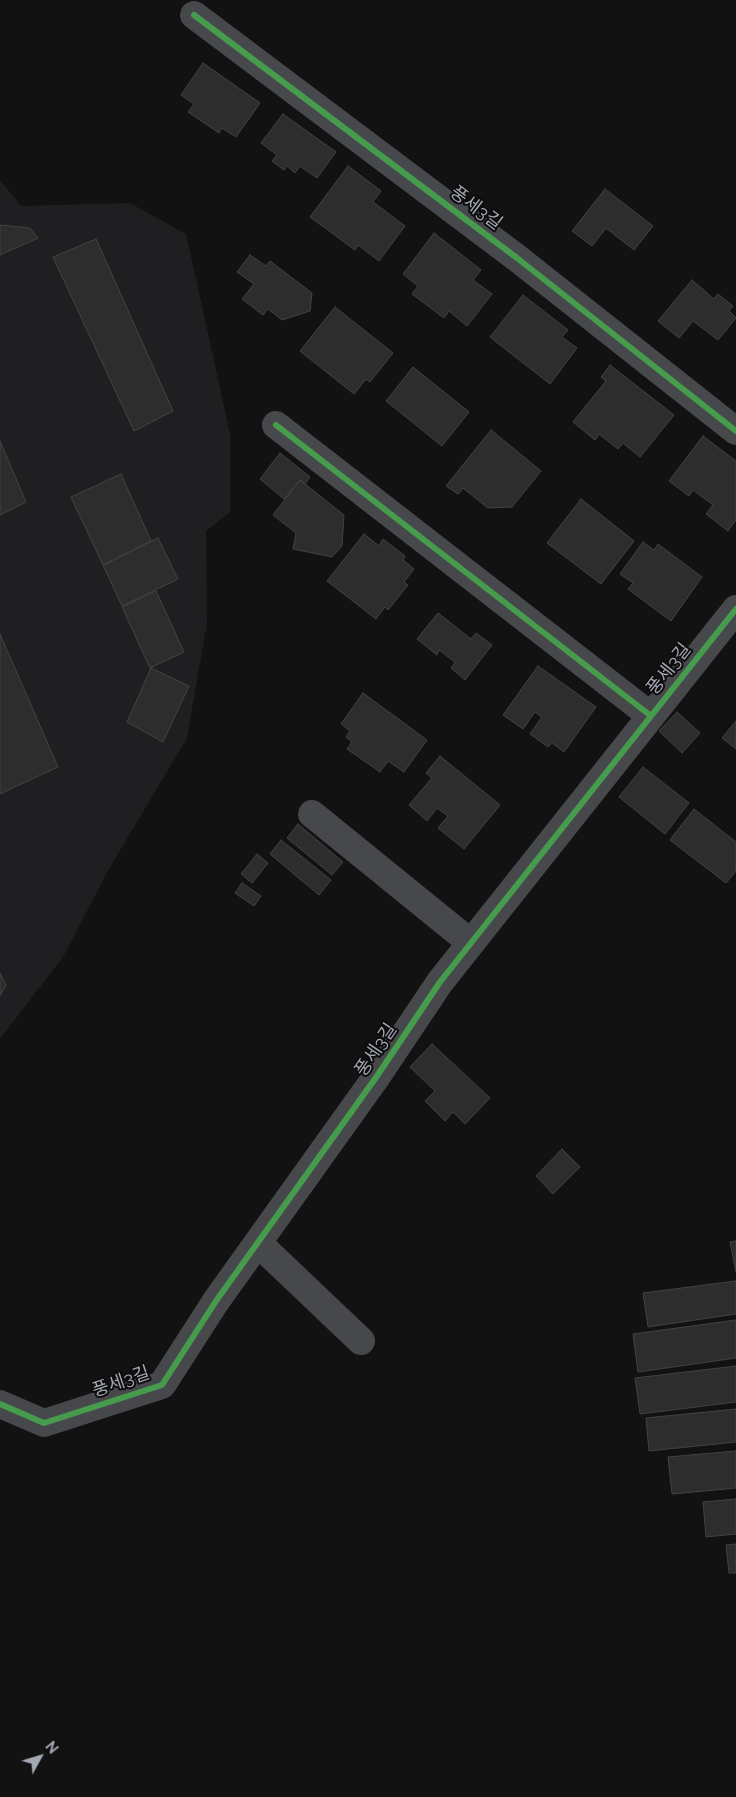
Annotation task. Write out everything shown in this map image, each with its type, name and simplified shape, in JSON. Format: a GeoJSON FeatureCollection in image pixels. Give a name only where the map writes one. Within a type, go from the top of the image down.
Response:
{"type":"FeatureCollection","features":[{"type":"Feature","properties":{"kind":"street","name":"풍세3길"},"geometry":{"type":"LineString","coordinates":[[194,15],[517,258],[736,431]]}},
{"type":"Feature","properties":{"kind":"street"},"geometry":{"type":"LineString","coordinates":[[276,425],[651,716]]}},
{"type":"Feature","properties":{"kind":"street","name":"풍세3길"},"geometry":{"type":"LineString","coordinates":[[0,1404],[44,1423],[162,1384],[216,1301],[377,1076],[440,982],[736,609]]}},
{"type":"Feature","properties":{"kind":"street"},"geometry":{"type":"LineString","coordinates":[[312,814],[471,943]]}},
{"type":"Feature","properties":{"kind":"street"},"geometry":{"type":"LineString","coordinates":[[258,1243],[361,1341]]}},
{"type":"Feature","properties":{"kind":"shaded area"},"geometry":{"type":"Polygon","coordinates":[[[0,180],[21,206],[130,203],[186,234],[230,433],[230,512],[206,531],[207,623],[187,738],[109,869],[63,957],[0,1039],[0,180]]]}},
{"type":"Feature","properties":{"kind":"building"},"geometry":{"type":"Polygon","coordinates":[[[203,63],[260,103],[236,137],[222,128],[219,133],[188,112],[194,104],[181,95],[203,63]]]}},
{"type":"Feature","properties":{"kind":"building"},"geometry":{"type":"Polygon","coordinates":[[[283,114],[336,152],[317,178],[300,166],[295,173],[287,166],[284,170],[272,161],[277,155],[261,143],[283,114]]]}},
{"type":"Feature","properties":{"kind":"building"},"geometry":{"type":"Polygon","coordinates":[[[348,166],[381,191],[373,202],[405,226],[379,261],[358,245],[355,250],[310,217],[348,166]]]}},
{"type":"Feature","properties":{"kind":"building"},"geometry":{"type":"Polygon","coordinates":[[[605,189],[653,226],[634,250],[606,228],[592,246],[572,231],[605,189]]]}},
{"type":"Feature","properties":{"kind":"building"},"geometry":{"type":"Polygon","coordinates":[[[0,225],[30,228],[38,238],[0,255],[0,225]]]}},
{"type":"Feature","properties":{"kind":"building"},"geometry":{"type":"Polygon","coordinates":[[[434,233],[481,270],[473,280],[492,294],[467,326],[449,311],[444,318],[412,294],[418,286],[403,274],[434,233]]]}},
{"type":"Feature","properties":{"kind":"building"},"geometry":{"type":"Polygon","coordinates":[[[96,239],[173,411],[134,431],[53,257],[96,239]]]}},
{"type":"Feature","properties":{"kind":"building"},"geometry":{"type":"Polygon","coordinates":[[[250,255],[266,266],[270,261],[312,293],[310,311],[282,320],[268,309],[263,315],[242,299],[254,284],[237,272],[250,255]]]}},
{"type":"Feature","properties":{"kind":"building"},"geometry":{"type":"Polygon","coordinates":[[[692,280],[714,299],[718,294],[733,306],[729,311],[736,318],[718,340],[693,321],[679,338],[658,321],[692,280]]]}},
{"type":"Feature","properties":{"kind":"building"},"geometry":{"type":"Polygon","coordinates":[[[523,295],[568,330],[562,337],[577,348],[550,384],[490,337],[523,295]]]}},
{"type":"Feature","properties":{"kind":"building"},"geometry":{"type":"Polygon","coordinates":[[[335,307],[393,353],[370,382],[366,379],[354,394],[300,351],[335,307]]]}},
{"type":"Feature","properties":{"kind":"building"},"geometry":{"type":"Polygon","coordinates":[[[610,365],[674,415],[640,457],[623,443],[618,449],[599,434],[595,440],[573,422],[606,381],[601,377],[610,365]]]}},
{"type":"Feature","properties":{"kind":"building"},"geometry":{"type":"Polygon","coordinates":[[[413,367],[469,412],[442,446],[386,401],[413,367]]]}},
{"type":"Feature","properties":{"kind":"building"},"geometry":{"type":"Polygon","coordinates":[[[491,430],[541,471],[512,507],[488,508],[463,488],[458,494],[446,486],[491,430]]]}},
{"type":"Feature","properties":{"kind":"building"},"geometry":{"type":"Polygon","coordinates":[[[703,436],[736,461],[736,520],[728,531],[706,514],[713,505],[693,490],[689,496],[669,481],[703,436]]]}},
{"type":"Feature","properties":{"kind":"building"},"geometry":{"type":"Polygon","coordinates":[[[0,441],[26,502],[0,515],[0,441]]]}},
{"type":"Feature","properties":{"kind":"building"},"geometry":{"type":"Polygon","coordinates":[[[280,453],[310,477],[305,484],[300,480],[284,499],[260,479],[280,453]]]}},
{"type":"Feature","properties":{"kind":"building"},"geometry":{"type":"Polygon","coordinates":[[[121,474],[151,541],[103,565],[71,497],[121,474]]]}},
{"type":"Feature","properties":{"kind":"building"},"geometry":{"type":"Polygon","coordinates":[[[300,480],[344,515],[342,546],[332,557],[293,549],[296,533],[273,515],[300,480]]]}},
{"type":"Feature","properties":{"kind":"building"},"geometry":{"type":"Polygon","coordinates":[[[581,499],[634,541],[601,584],[547,543],[581,499]]]}},
{"type":"Feature","properties":{"kind":"building"},"geometry":{"type":"Polygon","coordinates":[[[364,534],[379,546],[383,539],[405,556],[403,560],[414,569],[404,582],[408,585],[388,610],[385,607],[376,619],[327,581],[364,534]]]}},
{"type":"Feature","properties":{"kind":"building"},"geometry":{"type":"Polygon","coordinates":[[[158,538],[178,579],[122,606],[103,565],[158,538]]]}},
{"type":"Feature","properties":{"kind":"building"},"geometry":{"type":"Polygon","coordinates":[[[643,542],[654,550],[658,544],[702,577],[671,621],[628,589],[633,583],[620,574],[643,542]]]}},
{"type":"Feature","properties":{"kind":"building"},"geometry":{"type":"Polygon","coordinates":[[[156,591],[184,652],[150,668],[122,607],[156,591]]]}},
{"type":"Feature","properties":{"kind":"building"},"geometry":{"type":"Polygon","coordinates":[[[438,613],[471,639],[476,633],[492,645],[465,680],[451,668],[455,662],[439,650],[437,655],[417,639],[438,613]]]}},
{"type":"Feature","properties":{"kind":"building"},"geometry":{"type":"Polygon","coordinates":[[[0,634],[58,767],[0,794],[0,634]]]}},
{"type":"Feature","properties":{"kind":"building"},"geometry":{"type":"Polygon","coordinates":[[[538,666],[596,707],[564,752],[552,743],[548,747],[530,734],[542,717],[535,712],[523,729],[503,715],[538,666]]]}},
{"type":"Feature","properties":{"kind":"building"},"geometry":{"type":"Polygon","coordinates":[[[151,668],[189,686],[163,742],[127,722],[151,668]]]}},
{"type":"Feature","properties":{"kind":"building"},"geometry":{"type":"Polygon","coordinates":[[[363,693],[427,740],[404,772],[388,761],[380,772],[347,749],[352,742],[346,737],[350,731],[341,724],[363,693]]]}},
{"type":"Feature","properties":{"kind":"building"},"geometry":{"type":"Polygon","coordinates":[[[677,712],[700,733],[682,753],[659,731],[677,712]]]}},
{"type":"Feature","properties":{"kind":"building"},"geometry":{"type":"Polygon","coordinates":[[[736,721],[736,749],[722,738],[736,721]]]}},
{"type":"Feature","properties":{"kind":"building"},"geometry":{"type":"Polygon","coordinates":[[[440,756],[500,805],[464,849],[438,828],[448,816],[437,808],[427,821],[409,805],[432,778],[426,773],[440,756]]]}},
{"type":"Feature","properties":{"kind":"building"},"geometry":{"type":"Polygon","coordinates":[[[643,767],[689,803],[665,834],[619,797],[643,767]]]}},
{"type":"Feature","properties":{"kind":"building"},"geometry":{"type":"Polygon","coordinates":[[[694,809],[736,842],[736,871],[726,883],[670,840],[694,809]]]}},
{"type":"Feature","properties":{"kind":"building"},"geometry":{"type":"Polygon","coordinates":[[[298,824],[343,862],[332,875],[287,838],[298,824]]]}},
{"type":"Feature","properties":{"kind":"building"},"geometry":{"type":"Polygon","coordinates":[[[281,840],[331,880],[319,895],[270,854],[281,840]]]}},
{"type":"Feature","properties":{"kind":"building"},"geometry":{"type":"Polygon","coordinates":[[[257,854],[268,863],[252,883],[241,874],[257,854]]]}},
{"type":"Feature","properties":{"kind":"building"},"geometry":{"type":"Polygon","coordinates":[[[242,883],[261,896],[254,906],[235,893],[242,883]]]}},
{"type":"Feature","properties":{"kind":"building"},"geometry":{"type":"Polygon","coordinates":[[[0,973],[6,985],[0,996],[0,973]]]}},
{"type":"Feature","properties":{"kind":"building"},"geometry":{"type":"Polygon","coordinates":[[[432,1044],[490,1098],[465,1124],[453,1112],[445,1121],[425,1101],[435,1091],[410,1067],[432,1044]]]}},
{"type":"Feature","properties":{"kind":"building"},"geometry":{"type":"Polygon","coordinates":[[[562,1149],[580,1167],[553,1194],[536,1176],[562,1149]]]}},
{"type":"Feature","properties":{"kind":"building"},"geometry":{"type":"Polygon","coordinates":[[[736,1241],[736,1272],[730,1242],[736,1241]]]}},
{"type":"Feature","properties":{"kind":"building"},"geometry":{"type":"Polygon","coordinates":[[[736,1281],[736,1314],[648,1327],[643,1293],[736,1281]]]}},
{"type":"Feature","properties":{"kind":"building"},"geometry":{"type":"Polygon","coordinates":[[[736,1320],[736,1358],[638,1372],[633,1334],[736,1320]]]}},
{"type":"Feature","properties":{"kind":"building"},"geometry":{"type":"Polygon","coordinates":[[[736,1366],[736,1402],[640,1414],[635,1378],[736,1366]]]}},
{"type":"Feature","properties":{"kind":"building"},"geometry":{"type":"Polygon","coordinates":[[[736,1409],[736,1442],[649,1451],[646,1418],[736,1409]]]}},
{"type":"Feature","properties":{"kind":"building"},"geometry":{"type":"Polygon","coordinates":[[[736,1451],[736,1488],[672,1494],[668,1457],[736,1451]]]}},
{"type":"Feature","properties":{"kind":"building"},"geometry":{"type":"Polygon","coordinates":[[[736,1499],[736,1534],[706,1537],[703,1502],[736,1499]]]}},
{"type":"Feature","properties":{"kind":"building"},"geometry":{"type":"Polygon","coordinates":[[[736,1544],[736,1573],[729,1573],[726,1545],[736,1544]]]}},
{"type":"Feature","properties":{"kind":"cycle path"},"geometry":{"type":"LineString","coordinates":[[194,15],[517,258],[736,431]]}},
{"type":"Feature","properties":{"kind":"cycle path"},"geometry":{"type":"LineString","coordinates":[[276,425],[651,716]]}},
{"type":"Feature","properties":{"kind":"cycle path"},"geometry":{"type":"LineString","coordinates":[[0,1404],[44,1423],[162,1385],[216,1301],[377,1076],[440,982],[736,609]]}}]}
